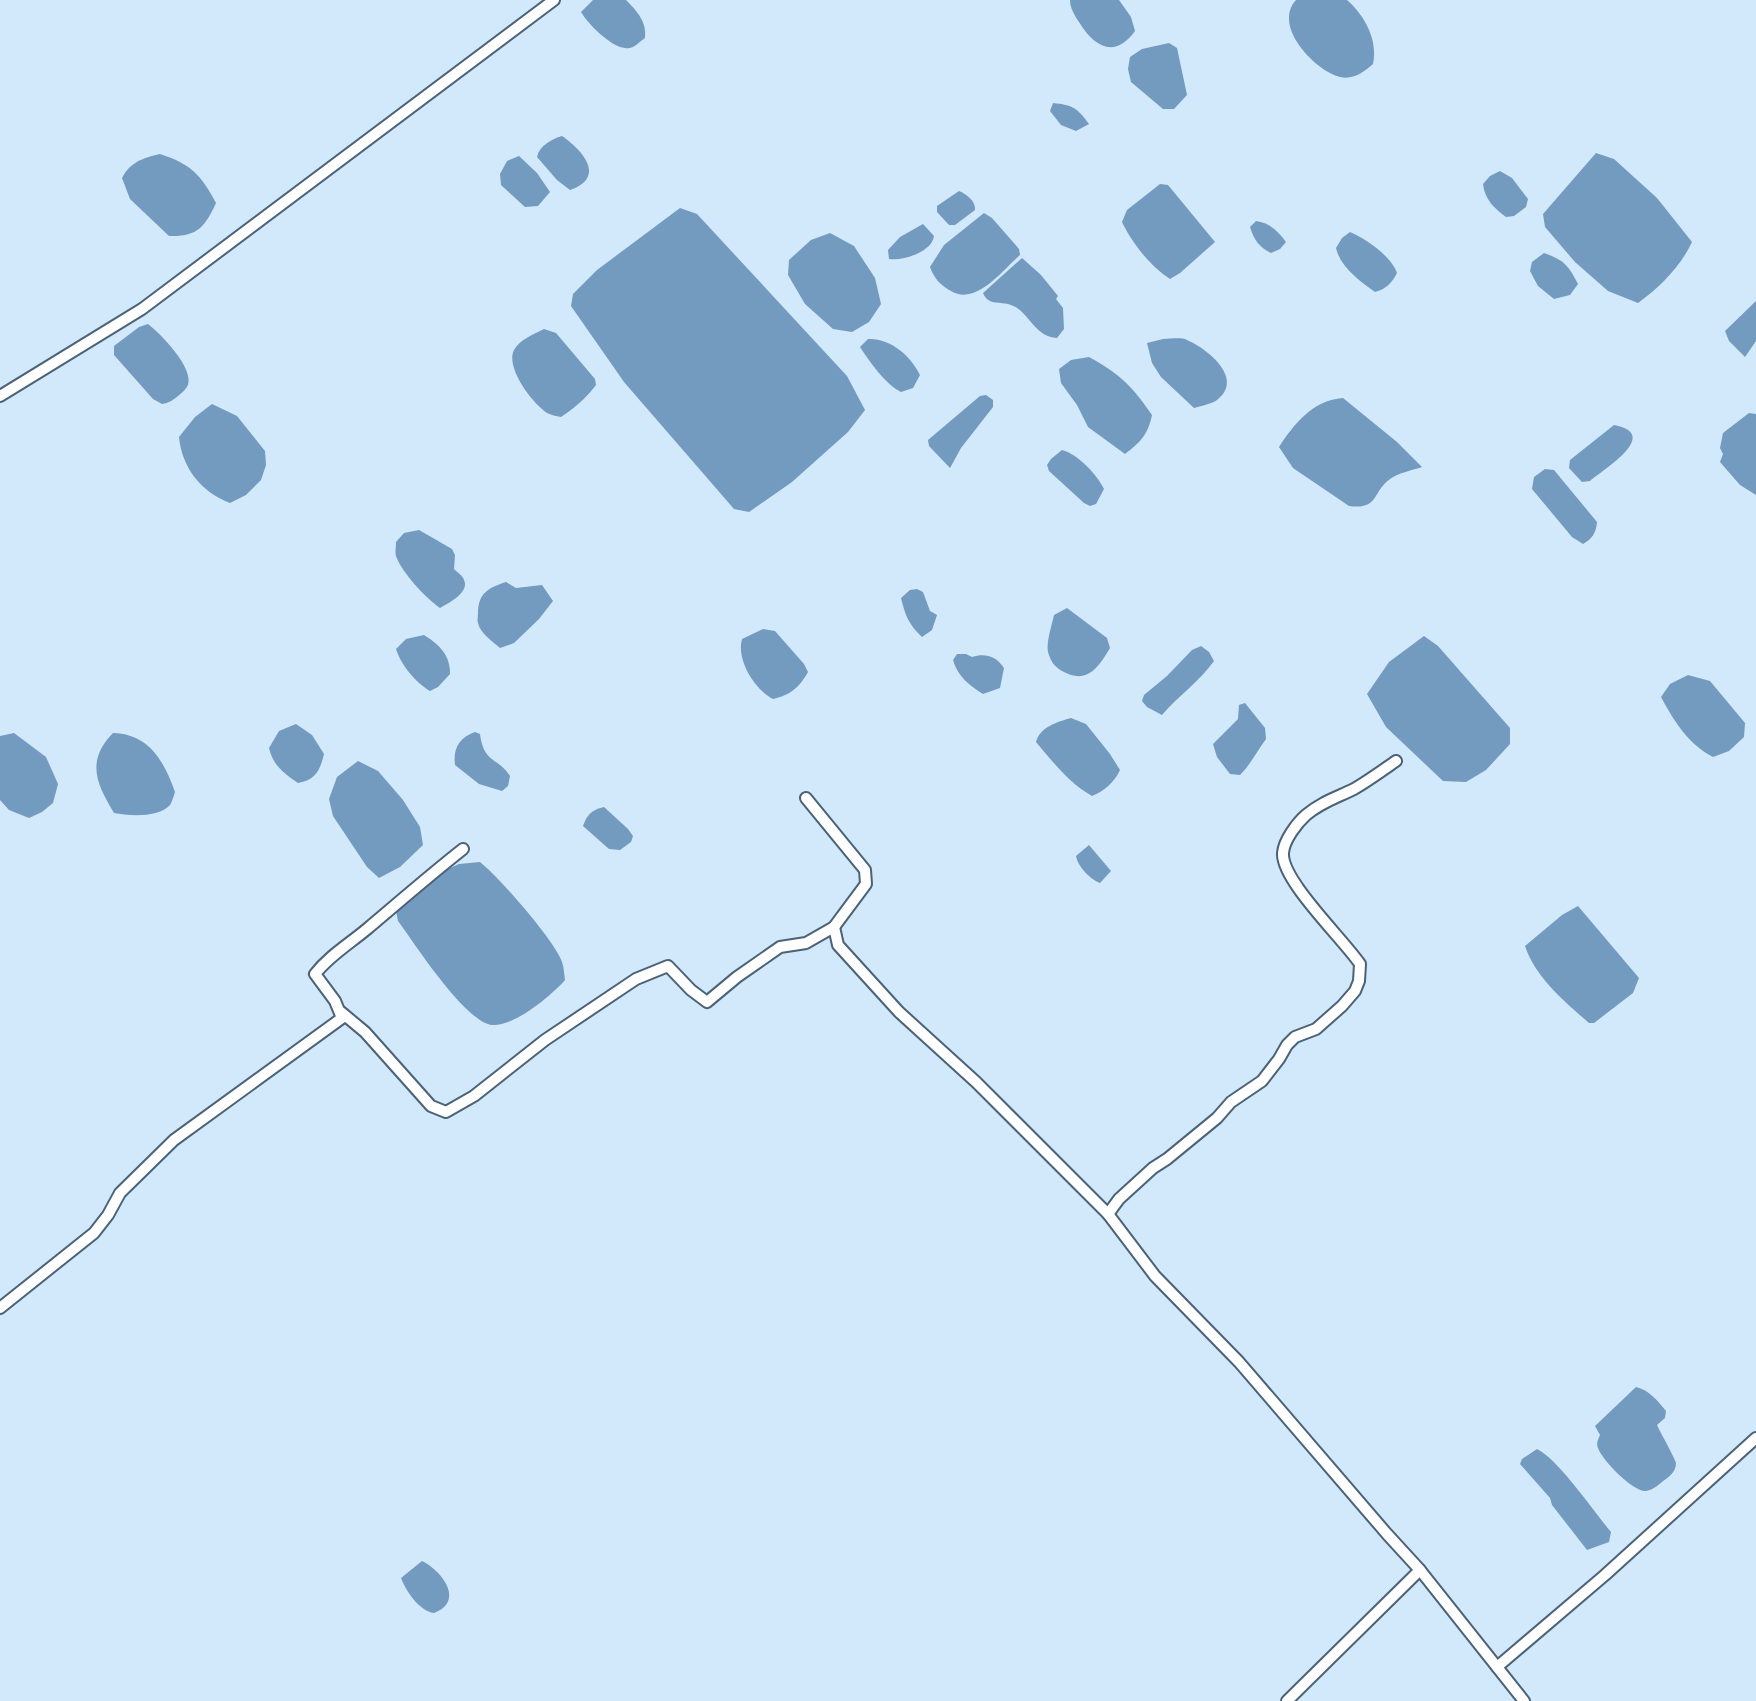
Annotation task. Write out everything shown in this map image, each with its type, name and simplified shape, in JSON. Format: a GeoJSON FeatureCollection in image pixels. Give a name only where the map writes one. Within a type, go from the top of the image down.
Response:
{"type":"FeatureCollection","features":[{"type":"Feature","properties":{"kind":"street"},"geometry":{"type":"LineString","coordinates":[[0,396],[142,309],[554,0]]}},
{"type":"Feature","properties":{"kind":"street"},"geometry":{"type":"LineString","coordinates":[[1108,1214],[1119,1199],[1153,1168],[1167,1160],[1217,1118],[1231,1102],[1262,1081],[1295,1037],[1316,1029],[1324,1023],[1355,991],[1359,981],[1360,964],[1307,900],[1288,872],[1282,853],[1290,835],[1305,815],[1334,797],[1355,788],[1396,761]]}},
{"type":"Feature","properties":{"kind":"street"},"geometry":{"type":"LineString","coordinates":[[463,849],[325,962],[315,974],[341,1012],[365,1032],[431,1106],[446,1112],[474,1096],[545,1040],[636,979],[668,966],[706,1002],[737,976],[780,947],[806,943],[834,927],[866,884],[865,870],[806,798]]}},
{"type":"Feature","properties":{"kind":"street"},"geometry":{"type":"LineString","coordinates":[[834,927],[838,945],[899,1012],[976,1082],[1108,1214],[1155,1276],[1239,1362],[1419,1570],[1524,1701]]}},
{"type":"Feature","properties":{"kind":"street"},"geometry":{"type":"LineString","coordinates":[[0,1308],[94,1233],[108,1215],[120,1193],[174,1140],[327,1030],[342,1018],[341,1012]]}},
{"type":"Feature","properties":{"kind":"street"},"geometry":{"type":"LineString","coordinates":[[1497,1667],[1605,1575],[1756,1438]]}},
{"type":"Feature","properties":{"kind":"street"},"geometry":{"type":"LineString","coordinates":[[1287,1701],[1419,1570]]}},
{"type":"Feature","properties":{"kind":"water"},"geometry":{"type":"Polygon","coordinates":[[[593,0],[626,0],[643,22],[645,38],[628,48],[613,44],[589,23],[581,12],[593,0]]]}},
{"type":"Feature","properties":{"kind":"water"},"geometry":{"type":"Polygon","coordinates":[[[1070,0],[1119,0],[1131,17],[1135,31],[1120,45],[1112,47],[1098,43],[1077,20],[1070,0]]]}},
{"type":"Feature","properties":{"kind":"water"},"geometry":{"type":"Polygon","coordinates":[[[1296,0],[1347,0],[1369,29],[1374,46],[1373,64],[1358,75],[1345,78],[1319,66],[1300,46],[1293,34],[1289,22],[1290,11],[1296,0]]]}},
{"type":"Feature","properties":{"kind":"water"},"geometry":{"type":"Polygon","coordinates":[[[1169,43],[1177,48],[1187,95],[1174,109],[1163,109],[1131,82],[1128,69],[1130,57],[1142,49],[1169,43]]]}},
{"type":"Feature","properties":{"kind":"water"},"geometry":{"type":"Polygon","coordinates":[[[1053,103],[1074,108],[1089,124],[1076,131],[1061,125],[1050,111],[1053,103]]]}},
{"type":"Feature","properties":{"kind":"water"},"geometry":{"type":"Polygon","coordinates":[[[562,136],[583,156],[589,171],[581,185],[570,190],[557,180],[537,157],[546,144],[562,136]]]}},
{"type":"Feature","properties":{"kind":"water"},"geometry":{"type":"Polygon","coordinates":[[[1596,153],[1614,159],[1657,198],[1692,242],[1669,276],[1638,303],[1608,291],[1575,262],[1545,227],[1543,214],[1596,153]]]}},
{"type":"Feature","properties":{"kind":"water"},"geometry":{"type":"Polygon","coordinates":[[[160,154],[180,162],[194,172],[216,203],[204,224],[187,235],[169,236],[130,199],[122,178],[129,168],[138,162],[160,154]]]}},
{"type":"Feature","properties":{"kind":"water"},"geometry":{"type":"Polygon","coordinates":[[[519,156],[537,173],[550,192],[538,206],[525,207],[501,185],[500,174],[507,161],[519,156]]]}},
{"type":"Feature","properties":{"kind":"water"},"geometry":{"type":"Polygon","coordinates":[[[1500,171],[1512,178],[1528,199],[1526,207],[1514,216],[1506,217],[1491,203],[1484,190],[1483,184],[1490,176],[1500,171]]]}},
{"type":"Feature","properties":{"kind":"water"},"geometry":{"type":"Polygon","coordinates":[[[1160,184],[1168,185],[1215,242],[1170,279],[1143,254],[1122,222],[1127,210],[1160,184]]]}},
{"type":"Feature","properties":{"kind":"water"},"geometry":{"type":"Polygon","coordinates":[[[959,191],[972,201],[975,210],[955,225],[949,225],[937,212],[937,206],[959,191]]]}},
{"type":"Feature","properties":{"kind":"water"},"geometry":{"type":"Polygon","coordinates":[[[680,208],[697,214],[847,376],[865,410],[848,432],[792,482],[749,512],[734,509],[624,382],[571,306],[573,294],[597,270],[680,208]]]}},
{"type":"Feature","properties":{"kind":"water"},"geometry":{"type":"Polygon","coordinates":[[[984,213],[992,218],[1019,249],[1020,255],[988,285],[979,290],[970,294],[951,291],[941,284],[930,267],[944,245],[984,213]]]}},
{"type":"Feature","properties":{"kind":"water"},"geometry":{"type":"Polygon","coordinates":[[[1256,221],[1270,226],[1280,234],[1286,242],[1280,249],[1271,253],[1258,243],[1250,227],[1256,221]]]}},
{"type":"Feature","properties":{"kind":"water"},"geometry":{"type":"Polygon","coordinates":[[[923,224],[934,236],[928,247],[909,257],[889,259],[888,250],[900,237],[923,224]]]}},
{"type":"Feature","properties":{"kind":"water"},"geometry":{"type":"Polygon","coordinates":[[[1350,232],[1377,249],[1390,261],[1397,273],[1391,283],[1375,292],[1351,273],[1338,255],[1336,248],[1342,238],[1350,232]]]}},
{"type":"Feature","properties":{"kind":"water"},"geometry":{"type":"Polygon","coordinates":[[[830,233],[854,246],[875,278],[881,304],[869,322],[852,332],[833,329],[805,304],[788,275],[789,260],[811,240],[830,233]]]}},
{"type":"Feature","properties":{"kind":"water"},"geometry":{"type":"Polygon","coordinates":[[[1544,253],[1561,261],[1571,272],[1578,284],[1570,295],[1554,299],[1538,286],[1530,271],[1532,262],[1544,253]]]}},
{"type":"Feature","properties":{"kind":"water"},"geometry":{"type":"Polygon","coordinates":[[[1022,258],[1041,275],[1058,296],[1056,299],[1063,308],[1064,329],[1057,338],[1042,333],[1017,308],[988,300],[983,293],[1022,258]]]}},
{"type":"Feature","properties":{"kind":"water"},"geometry":{"type":"Polygon","coordinates":[[[1756,301],[1756,341],[1745,357],[1729,341],[1725,331],[1756,301]]]}},
{"type":"Feature","properties":{"kind":"water"},"geometry":{"type":"Polygon","coordinates":[[[148,324],[175,352],[189,378],[184,391],[164,404],[153,399],[114,355],[114,346],[139,327],[148,324]]]}},
{"type":"Feature","properties":{"kind":"water"},"geometry":{"type":"Polygon","coordinates":[[[544,329],[556,333],[595,379],[596,385],[588,394],[561,417],[547,413],[535,402],[522,385],[513,366],[512,358],[516,346],[544,329]]]}},
{"type":"Feature","properties":{"kind":"water"},"geometry":{"type":"Polygon","coordinates":[[[868,339],[884,341],[898,349],[911,361],[920,375],[913,388],[901,392],[884,378],[860,347],[868,339]]]}},
{"type":"Feature","properties":{"kind":"water"},"geometry":{"type":"Polygon","coordinates":[[[1163,339],[1187,340],[1213,357],[1225,374],[1227,383],[1225,392],[1217,400],[1194,408],[1161,377],[1152,363],[1147,343],[1163,339]]]}},
{"type":"Feature","properties":{"kind":"water"},"geometry":{"type":"Polygon","coordinates":[[[1089,357],[1125,382],[1152,415],[1143,437],[1125,454],[1088,427],[1077,405],[1061,383],[1059,369],[1071,360],[1089,357]]]}},
{"type":"Feature","properties":{"kind":"water"},"geometry":{"type":"Polygon","coordinates":[[[986,395],[993,400],[993,407],[961,448],[950,468],[929,446],[928,440],[980,396],[986,395]]]}},
{"type":"Feature","properties":{"kind":"water"},"geometry":{"type":"Polygon","coordinates":[[[1343,398],[1397,442],[1422,467],[1393,477],[1384,484],[1370,503],[1359,507],[1349,506],[1293,468],[1279,447],[1298,422],[1314,408],[1322,403],[1343,398]]]}},
{"type":"Feature","properties":{"kind":"water"},"geometry":{"type":"Polygon","coordinates":[[[212,404],[237,416],[265,451],[266,465],[261,480],[246,495],[230,503],[210,492],[195,478],[184,459],[179,437],[195,417],[212,404]]]}},
{"type":"Feature","properties":{"kind":"water"},"geometry":{"type":"Polygon","coordinates":[[[1749,413],[1756,414],[1756,495],[1740,485],[1720,462],[1723,454],[1720,448],[1723,433],[1749,413]]]}},
{"type":"Feature","properties":{"kind":"water"},"geometry":{"type":"Polygon","coordinates":[[[1614,425],[1627,429],[1632,436],[1631,444],[1625,452],[1590,481],[1582,482],[1569,468],[1570,460],[1614,425]]]}},
{"type":"Feature","properties":{"kind":"water"},"geometry":{"type":"Polygon","coordinates":[[[1062,450],[1080,460],[1101,483],[1104,489],[1096,504],[1090,506],[1084,503],[1049,471],[1047,465],[1062,450]]]}},
{"type":"Feature","properties":{"kind":"water"},"geometry":{"type":"Polygon","coordinates":[[[1545,469],[1554,470],[1597,522],[1593,535],[1583,544],[1572,537],[1532,489],[1534,477],[1545,469]]]}},
{"type":"Feature","properties":{"kind":"water"},"geometry":{"type":"Polygon","coordinates":[[[419,530],[452,549],[455,555],[454,569],[464,580],[464,589],[461,593],[440,608],[415,585],[403,570],[396,556],[396,542],[404,533],[419,530]]]}},
{"type":"Feature","properties":{"kind":"water"},"geometry":{"type":"Polygon","coordinates":[[[506,582],[516,588],[542,585],[553,601],[539,619],[514,643],[500,648],[479,627],[478,607],[485,592],[506,582]]]}},
{"type":"Feature","properties":{"kind":"water"},"geometry":{"type":"Polygon","coordinates":[[[917,589],[923,592],[930,611],[937,615],[932,630],[922,637],[908,619],[901,598],[910,590],[917,589]]]}},
{"type":"Feature","properties":{"kind":"water"},"geometry":{"type":"Polygon","coordinates":[[[1067,608],[1107,638],[1110,648],[1096,668],[1085,675],[1071,675],[1062,671],[1053,663],[1048,652],[1048,639],[1054,615],[1067,608]]]}},
{"type":"Feature","properties":{"kind":"water"},"geometry":{"type":"Polygon","coordinates":[[[763,629],[775,631],[804,664],[808,672],[794,690],[773,699],[760,689],[748,674],[742,656],[742,639],[763,629]]]}},
{"type":"Feature","properties":{"kind":"water"},"geometry":{"type":"Polygon","coordinates":[[[424,635],[443,651],[450,667],[450,674],[438,687],[430,691],[410,673],[396,649],[406,639],[424,635]]]}},
{"type":"Feature","properties":{"kind":"water"},"geometry":{"type":"Polygon","coordinates":[[[1424,636],[1438,646],[1510,728],[1510,744],[1486,770],[1466,782],[1443,781],[1386,727],[1367,694],[1389,662],[1424,636]]]}},
{"type":"Feature","properties":{"kind":"water"},"geometry":{"type":"Polygon","coordinates":[[[1201,646],[1209,652],[1214,661],[1208,669],[1162,715],[1147,707],[1142,701],[1144,695],[1167,676],[1192,650],[1201,646]]]}},
{"type":"Feature","properties":{"kind":"water"},"geometry":{"type":"Polygon","coordinates":[[[957,654],[994,658],[1004,668],[1000,688],[983,694],[973,687],[961,676],[955,666],[953,660],[957,654]]]}},
{"type":"Feature","properties":{"kind":"water"},"geometry":{"type":"Polygon","coordinates":[[[1688,675],[1710,681],[1745,723],[1744,737],[1729,751],[1713,757],[1696,746],[1677,723],[1661,697],[1670,684],[1688,675]]]}},
{"type":"Feature","properties":{"kind":"water"},"geometry":{"type":"Polygon","coordinates":[[[1245,703],[1265,728],[1266,739],[1240,775],[1230,774],[1217,757],[1213,744],[1238,719],[1239,705],[1245,703]]]}},
{"type":"Feature","properties":{"kind":"water"},"geometry":{"type":"Polygon","coordinates":[[[1071,718],[1086,724],[1120,770],[1108,786],[1092,796],[1068,778],[1036,742],[1045,729],[1071,718]]]}},
{"type":"Feature","properties":{"kind":"water"},"geometry":{"type":"Polygon","coordinates":[[[296,724],[312,735],[324,754],[321,765],[313,777],[298,783],[279,768],[269,748],[279,731],[296,724]]]}},
{"type":"Feature","properties":{"kind":"water"},"geometry":{"type":"Polygon","coordinates":[[[475,732],[480,734],[488,755],[510,776],[508,786],[502,791],[479,784],[455,765],[458,744],[475,732]]]}},
{"type":"Feature","properties":{"kind":"water"},"geometry":{"type":"Polygon","coordinates":[[[14,733],[46,757],[58,784],[53,803],[42,812],[29,818],[9,810],[0,800],[0,736],[14,733]]]}},
{"type":"Feature","properties":{"kind":"water"},"geometry":{"type":"Polygon","coordinates":[[[113,733],[136,738],[146,744],[160,760],[175,792],[170,805],[165,809],[143,815],[114,813],[102,792],[97,772],[99,753],[113,733]]]}},
{"type":"Feature","properties":{"kind":"water"},"geometry":{"type":"Polygon","coordinates":[[[358,761],[378,771],[403,800],[420,827],[423,845],[400,867],[379,878],[367,867],[333,816],[329,799],[337,777],[358,761]]]}},
{"type":"Feature","properties":{"kind":"water"},"geometry":{"type":"Polygon","coordinates":[[[604,807],[633,836],[631,842],[620,850],[609,849],[583,826],[590,813],[604,807]]]}},
{"type":"Feature","properties":{"kind":"water"},"geometry":{"type":"Polygon","coordinates":[[[1089,845],[1111,871],[1100,883],[1085,872],[1077,860],[1076,856],[1089,845]]]}},
{"type":"Feature","properties":{"kind":"water"},"geometry":{"type":"Polygon","coordinates":[[[480,862],[512,894],[549,939],[562,962],[565,980],[551,994],[521,1016],[511,1021],[492,1025],[481,1021],[468,1011],[441,981],[398,921],[396,911],[441,872],[459,864],[480,862]]]}},
{"type":"Feature","properties":{"kind":"water"},"geometry":{"type":"Polygon","coordinates":[[[1578,906],[1639,978],[1633,993],[1594,1023],[1589,1023],[1543,978],[1525,946],[1562,915],[1578,906]]]}},
{"type":"Feature","properties":{"kind":"water"},"geometry":{"type":"Polygon","coordinates":[[[1636,1387],[1649,1393],[1666,1411],[1665,1418],[1657,1425],[1676,1463],[1670,1476],[1646,1491],[1626,1481],[1605,1460],[1597,1446],[1600,1435],[1595,1426],[1636,1387]]]}},
{"type":"Feature","properties":{"kind":"water"},"geometry":{"type":"Polygon","coordinates":[[[1537,1449],[1566,1475],[1611,1532],[1609,1542],[1587,1550],[1552,1505],[1550,1498],[1520,1464],[1522,1459],[1537,1449]]]}},
{"type":"Feature","properties":{"kind":"water"},"geometry":{"type":"Polygon","coordinates":[[[422,1561],[443,1579],[449,1594],[448,1601],[443,1608],[434,1613],[423,1609],[418,1604],[406,1589],[401,1578],[422,1561]]]}}]}
